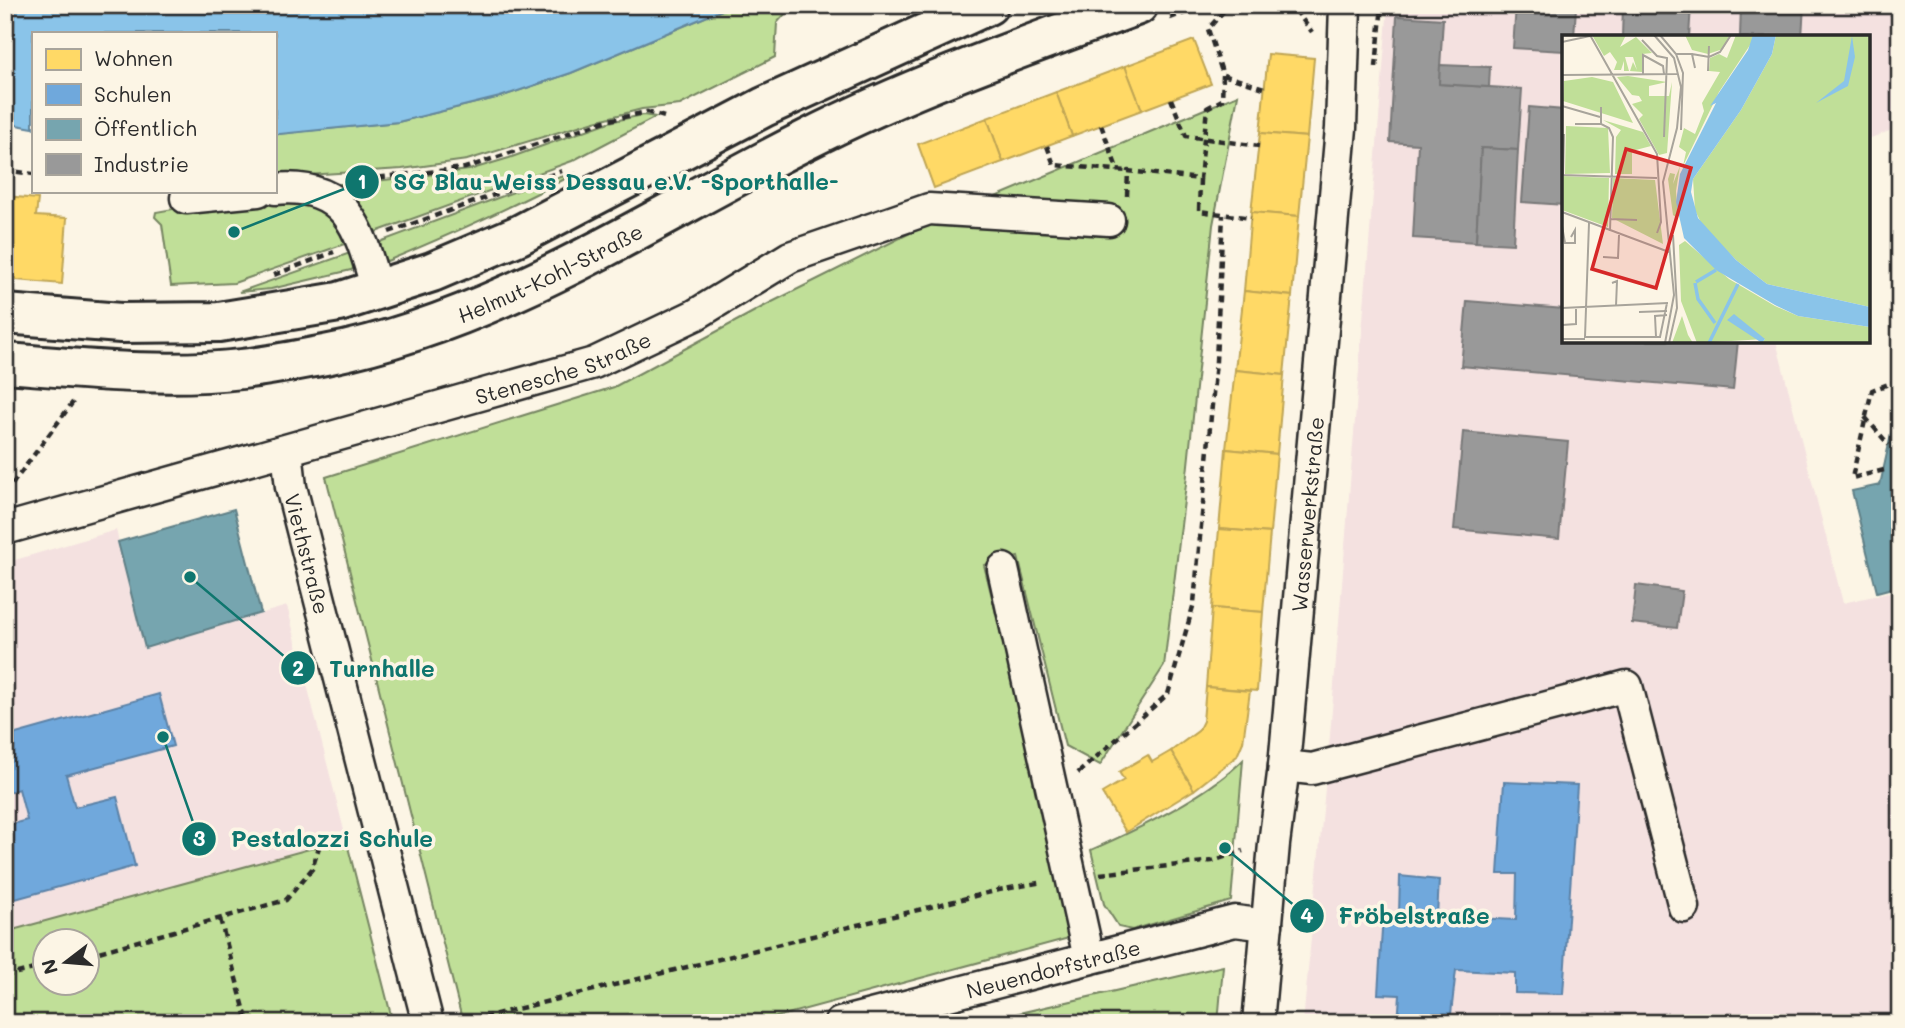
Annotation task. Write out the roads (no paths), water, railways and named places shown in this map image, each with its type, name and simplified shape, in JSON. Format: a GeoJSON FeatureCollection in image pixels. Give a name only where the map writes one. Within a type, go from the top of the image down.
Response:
{"type":"FeatureCollection","features":[{"type":"Feature","properties":{"kind":"main road"},"geometry":{"type":"LineString","coordinates":[[5,314],[121,323],[219,322],[339,302],[432,272],[519,235],[764,107],[988,5]]}},
{"type":"Feature","properties":{"kind":"main road","name":"Helmut-Kohl-Straße"},"geometry":{"type":"LineString","coordinates":[[5,363],[149,373],[242,369],[328,354],[396,337],[483,306],[559,270],[808,139],[955,75],[1138,5]]}},
{"type":"Feature","properties":{"kind":"street","name":"Wasserwerkstraße"},"geometry":{"type":"LineString","coordinates":[[1258,1023],[1341,128],[1345,5]]}},
{"type":"Feature","properties":{"kind":"street"},"geometry":{"type":"LineString","coordinates":[[276,189],[292,187],[311,190],[332,200],[353,222],[363,241],[377,290]]}},
{"type":"Feature","properties":{"kind":"street"},"geometry":{"type":"LineString","coordinates":[[186,198],[248,192]]}},
{"type":"Feature","properties":{"kind":"street","name":"Stenesche Straße"},"geometry":{"type":"LineString","coordinates":[[5,529],[594,363],[695,315],[790,257],[929,209],[1109,220]]}},
{"type":"Feature","properties":{"kind":"street","name":"Viethstraße"},"geometry":{"type":"LineString","coordinates":[[287,451],[291,487],[428,1023]]}},
{"type":"Feature","properties":{"kind":"street"},"geometry":{"type":"LineString","coordinates":[[1003,569],[1084,872],[1089,958]]}},
{"type":"Feature","properties":{"kind":"street"},"geometry":{"type":"LineString","coordinates":[[1284,765],[1312,769],[1627,686],[1684,907]]}},
{"type":"Feature","properties":{"kind":"street","name":"Neuendorfstraße"},"geometry":{"type":"LineString","coordinates":[[859,1020],[1235,921],[1267,925]]}},
{"type":"Feature","properties":{"kind":"water"},"geometry":{"type":"Polygon","coordinates":[[[5,5],[734,5],[571,73],[500,97],[398,122],[276,134],[276,32],[32,32],[32,128],[5,123],[5,5]]]}},
{"type":"Feature","properties":{"kind":"place","name":"SG Blau-Weiss Dessau e.V. -Sporthalle-"},"geometry":{"type":"Point","coordinates":[234,232]}},
{"type":"Feature","properties":{"kind":"place","name":"Turnhalle"},"geometry":{"type":"Point","coordinates":[190,577]}},
{"type":"Feature","properties":{"kind":"place","name":"Pestalozzi Schule"},"geometry":{"type":"Point","coordinates":[163,737]}},
{"type":"Feature","properties":{"kind":"place","name":"Fröbelstraße"},"geometry":{"type":"Point","coordinates":[1225,848]}}]}
